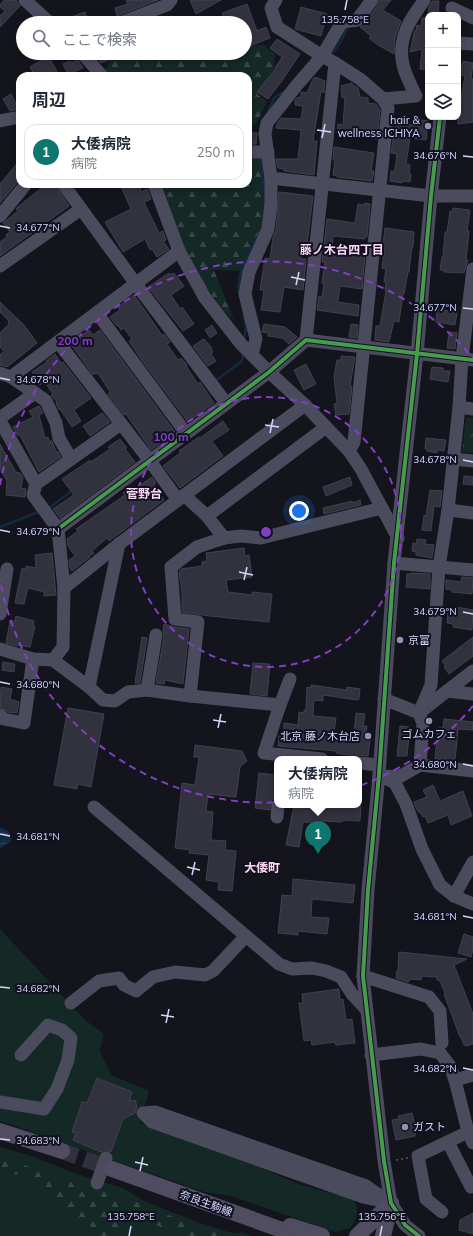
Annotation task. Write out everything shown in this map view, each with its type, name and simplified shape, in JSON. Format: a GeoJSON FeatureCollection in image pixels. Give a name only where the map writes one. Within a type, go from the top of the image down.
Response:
{"type":"FeatureCollection","features":[{"type":"Feature","properties":{"kind":"main road"},"geometry":{"type":"LineString","coordinates":[[0,1131],[60,1156],[0,1142]]}},
{"type":"Feature","properties":{"kind":"main road","name":"奈良生駒線"},"geometry":{"type":"LineString","coordinates":[[270,1236],[106,1172],[215,1206],[299,1236]]}},
{"type":"Feature","properties":{"kind":"main road"},"geometry":{"type":"LineString","coordinates":[[357,1236],[391,1203]]}},
{"type":"Feature","properties":{"kind":"main road"},"geometry":{"type":"LineString","coordinates":[[383,1236],[391,1203]]}},
{"type":"Feature","properties":{"kind":"main road"},"geometry":{"type":"LineString","coordinates":[[215,1206],[275,1221],[322,1236]]}},
{"type":"Feature","properties":{"kind":"street"},"geometry":{"type":"LineString","coordinates":[[25,0],[42,16]]}},
{"type":"Feature","properties":{"kind":"street"},"geometry":{"type":"LineString","coordinates":[[138,16],[167,5],[171,0]]}},
{"type":"Feature","properties":{"kind":"street"},"geometry":{"type":"LineString","coordinates":[[276,0],[271,8],[277,27],[360,79],[383,98],[388,108],[354,442],[349,451]]}},
{"type":"Feature","properties":{"kind":"street"},"geometry":{"type":"LineString","coordinates":[[252,355],[256,339],[246,294],[249,272],[268,229],[271,204],[271,178],[259,152],[267,123],[322,56],[342,22],[357,20],[372,0]]}},
{"type":"Feature","properties":{"kind":"street"},"geometry":{"type":"LineString","coordinates":[[383,98],[416,96],[404,71],[401,49],[406,29],[424,0]]}},
{"type":"Feature","properties":{"kind":"street"},"geometry":{"type":"LineString","coordinates":[[452,8],[473,18]]}},
{"type":"Feature","properties":{"kind":"street"},"geometry":{"type":"LineString","coordinates":[[461,44],[473,44]]}},
{"type":"Feature","properties":{"kind":"street"},"geometry":{"type":"LineString","coordinates":[[88,60],[99,72]]}},
{"type":"Feature","properties":{"kind":"street"},"geometry":{"type":"LineString","coordinates":[[58,530],[269,372],[306,340],[335,62]]}},
{"type":"Feature","properties":{"kind":"street"},"geometry":{"type":"LineString","coordinates":[[0,121],[16,118]]}},
{"type":"Feature","properties":{"kind":"street"},"geometry":{"type":"LineString","coordinates":[[420,1236],[405,1225],[391,1203],[384,1161],[363,976],[368,890],[379,770],[394,563],[398,538],[417,354],[431,196],[440,120]]}},
{"type":"Feature","properties":{"kind":"street"},"geometry":{"type":"LineString","coordinates":[[271,178],[322,185],[431,196],[473,196]]}},
{"type":"Feature","properties":{"kind":"street"},"geometry":{"type":"LineString","coordinates":[[0,216],[23,188]]}},
{"type":"Feature","properties":{"kind":"street"},"geometry":{"type":"LineString","coordinates":[[66,188],[226,404]]}},
{"type":"Feature","properties":{"kind":"street"},"geometry":{"type":"LineString","coordinates":[[155,188],[179,251],[205,298],[241,344],[326,426],[349,451],[361,469],[398,538]]}},
{"type":"Feature","properties":{"kind":"street"},"geometry":{"type":"LineString","coordinates":[[0,266],[81,209]]}},
{"type":"Feature","properties":{"kind":"street"},"geometry":{"type":"LineString","coordinates":[[71,460],[60,438],[56,423],[46,401],[6,375],[58,342],[179,251]]}},
{"type":"Feature","properties":{"kind":"street"},"geometry":{"type":"LineString","coordinates":[[420,765],[423,724],[419,713],[432,685],[439,567],[448,510],[459,407],[468,359],[473,269]]}},
{"type":"Feature","properties":{"kind":"street"},"geometry":{"type":"LineString","coordinates":[[97,313],[186,433]]}},
{"type":"Feature","properties":{"kind":"street"},"geometry":{"type":"LineString","coordinates":[[306,340],[468,359]]}},
{"type":"Feature","properties":{"kind":"street"},"geometry":{"type":"LineString","coordinates":[[58,342],[150,462],[181,498],[207,516],[224,538]]}},
{"type":"Feature","properties":{"kind":"street"},"geometry":{"type":"LineString","coordinates":[[0,418],[35,393]]}},
{"type":"Feature","properties":{"kind":"street"},"geometry":{"type":"LineString","coordinates":[[64,588],[119,544],[305,406]]}},
{"type":"Feature","properties":{"kind":"street"},"geometry":{"type":"LineString","coordinates":[[459,407],[473,409]]}},
{"type":"Feature","properties":{"kind":"street"},"geometry":{"type":"LineString","coordinates":[[0,421],[36,484]]}},
{"type":"Feature","properties":{"kind":"street"},"geometry":{"type":"LineString","coordinates":[[53,660],[63,647],[64,588],[58,530],[33,496],[36,484],[121,424]]}},
{"type":"Feature","properties":{"kind":"street"},"geometry":{"type":"LineString","coordinates":[[207,516],[326,426]]}},
{"type":"Feature","properties":{"kind":"street"},"geometry":{"type":"LineString","coordinates":[[453,459],[473,461]]}},
{"type":"Feature","properties":{"kind":"street"},"geometry":{"type":"LineString","coordinates":[[190,696],[198,622],[174,619],[171,567],[197,547],[224,538],[241,536],[261,538],[382,508]]}},
{"type":"Feature","properties":{"kind":"street"},"geometry":{"type":"LineString","coordinates":[[448,510],[473,513]]}},
{"type":"Feature","properties":{"kind":"street"},"geometry":{"type":"LineString","coordinates":[[89,687],[119,544]]}},
{"type":"Feature","properties":{"kind":"street"},"geometry":{"type":"LineString","coordinates":[[394,563],[473,570]]}},
{"type":"Feature","properties":{"kind":"street"},"geometry":{"type":"LineString","coordinates":[[0,614],[7,570]]}},
{"type":"Feature","properties":{"kind":"street"},"geometry":{"type":"LineString","coordinates":[[147,690],[156,635]]}},
{"type":"Feature","properties":{"kind":"street"},"geometry":{"type":"LineString","coordinates":[[0,649],[33,659],[53,660],[89,687],[103,700],[115,701],[128,692],[147,690],[280,705]]}},
{"type":"Feature","properties":{"kind":"street"},"geometry":{"type":"LineString","coordinates":[[0,715],[4,719],[24,723],[33,659]]}},
{"type":"Feature","properties":{"kind":"street"},"geometry":{"type":"LineString","coordinates":[[419,713],[473,671]]}},
{"type":"Feature","properties":{"kind":"street"},"geometry":{"type":"LineString","coordinates":[[279,756],[264,753],[290,679]]}},
{"type":"Feature","properties":{"kind":"street"},"geometry":{"type":"LineString","coordinates":[[447,691],[473,694]]}},
{"type":"Feature","properties":{"kind":"street"},"geometry":{"type":"LineString","coordinates":[[384,699],[419,713]]}},
{"type":"Feature","properties":{"kind":"street"},"geometry":{"type":"LineString","coordinates":[[362,764],[399,778],[420,765],[470,770],[473,783]]}},
{"type":"Feature","properties":{"kind":"street"},"geometry":{"type":"LineString","coordinates":[[379,770],[395,783],[406,804],[422,850],[440,885],[454,896],[473,904]]}},
{"type":"Feature","properties":{"kind":"street"},"geometry":{"type":"LineString","coordinates":[[94,807],[279,964],[292,969],[312,968],[326,970],[341,977],[352,994],[366,1009]]}},
{"type":"Feature","properties":{"kind":"street"},"geometry":{"type":"LineString","coordinates":[[454,896],[473,862]]}},
{"type":"Feature","properties":{"kind":"street"},"geometry":{"type":"LineString","coordinates":[[71,1003],[98,981],[119,978],[124,985],[136,990],[152,977],[175,972],[205,976],[212,971],[246,936]]}},
{"type":"Feature","properties":{"kind":"street"},"geometry":{"type":"LineString","coordinates":[[363,976],[429,997],[440,1011],[442,1043]]}},
{"type":"Feature","properties":{"kind":"street"},"geometry":{"type":"LineString","coordinates":[[0,1102],[44,1109],[57,1089],[68,1060],[71,1038],[62,1030],[48,1025],[21,1055]]}},
{"type":"Feature","properties":{"kind":"street"},"geometry":{"type":"LineString","coordinates":[[371,1055],[421,1049],[440,1053],[450,1066],[470,1137],[448,1142],[418,1156],[426,1199],[442,1212]]}},
{"type":"Feature","properties":{"kind":"street"},"geometry":{"type":"LineString","coordinates":[[455,1080],[473,1075]]}},
{"type":"Feature","properties":{"kind":"street"},"geometry":{"type":"LineString","coordinates":[[155,1112],[366,1186],[391,1203],[363,1197],[152,1122],[143,1113],[155,1112]]}},
{"type":"Feature","properties":{"kind":"street"},"geometry":{"type":"LineString","coordinates":[[448,1142],[471,1187]]}},
{"type":"Feature","properties":{"kind":"path"},"geometry":{"type":"LineString","coordinates":[[384,1161],[418,1156]]}},
{"type":"Feature","properties":{"kind":"green space"},"geometry":{"type":"Polygon","coordinates":[[[264,45],[275,54],[274,69],[257,94],[267,102],[256,124],[252,124],[252,72],[104,71],[110,60],[252,60],[252,46],[264,45]]]}},
{"type":"Feature","properties":{"kind":"green space"},"geometry":{"type":"Polygon","coordinates":[[[252,157],[263,157],[269,203],[265,228],[245,271],[214,270],[234,320],[220,306],[197,275],[181,240],[162,188],[252,188],[252,157]]]}},
{"type":"Feature","properties":{"kind":"green space"},"geometry":{"type":"Polygon","coordinates":[[[466,417],[473,418],[473,453],[462,452],[466,417]]]}},
{"type":"Feature","properties":{"kind":"green space"},"geometry":{"type":"Polygon","coordinates":[[[0,929],[84,1019],[104,1034],[100,1051],[111,1075],[149,1091],[140,1123],[249,1163],[301,1185],[354,1199],[357,1207],[357,1214],[355,1221],[350,1228],[335,1232],[231,1196],[204,1192],[0,1121],[0,929]]]}},
{"type":"Feature","properties":{"kind":"green space"},"geometry":{"type":"Polygon","coordinates":[[[0,1147],[32,1156],[76,1174],[123,1188],[144,1201],[200,1223],[232,1233],[244,1233],[252,1236],[0,1236],[0,1147]]]}},
{"type":"Feature","properties":{"kind":"green space"},"geometry":{"type":"Polygon","coordinates":[[[0,1155],[10,1160],[81,1185],[108,1190],[190,1224],[227,1236],[180,1236],[135,1215],[113,1236],[89,1236],[100,1229],[79,1224],[64,1213],[52,1196],[20,1174],[7,1176],[0,1175],[0,1155]]]}},
{"type":"Feature","properties":{"kind":"water"},"geometry":{"type":"Polygon","coordinates":[[[0,827],[9,831],[11,841],[0,849],[0,827]]]}},
{"type":"Feature","properties":{"kind":"building"},"geometry":{"type":"Polygon","coordinates":[[[4,0],[16,0],[20,6],[0,27],[0,16],[5,11],[0,7],[0,5],[4,0]]]}},
{"type":"Feature","properties":{"kind":"building"},"geometry":{"type":"Polygon","coordinates":[[[126,0],[158,0],[117,16],[115,8],[128,4],[126,0]]]}},
{"type":"Feature","properties":{"kind":"building"},"geometry":{"type":"Polygon","coordinates":[[[190,0],[221,0],[196,14],[190,0]]]}},
{"type":"Feature","properties":{"kind":"building"},"geometry":{"type":"Polygon","coordinates":[[[380,0],[391,0],[383,10],[401,21],[395,38],[394,54],[369,38],[371,36],[360,27],[378,5],[380,0]]]}},
{"type":"Feature","properties":{"kind":"building"},"geometry":{"type":"Polygon","coordinates":[[[432,1],[439,1],[438,12],[428,12],[432,1]]]}},
{"type":"Feature","properties":{"kind":"building"},"geometry":{"type":"Polygon","coordinates":[[[247,4],[251,16],[223,16],[222,13],[247,4]]]}},
{"type":"Feature","properties":{"kind":"building"},"geometry":{"type":"Polygon","coordinates":[[[301,7],[327,14],[321,36],[295,29],[301,7]]]}},
{"type":"Feature","properties":{"kind":"building"},"geometry":{"type":"Polygon","coordinates":[[[85,12],[86,16],[74,16],[85,12]]]}},
{"type":"Feature","properties":{"kind":"building"},"geometry":{"type":"Polygon","coordinates":[[[252,18],[257,31],[266,27],[270,38],[252,45],[252,18]]]}},
{"type":"Feature","properties":{"kind":"building"},"geometry":{"type":"Polygon","coordinates":[[[422,18],[425,18],[425,70],[420,69],[422,49],[410,52],[417,25],[421,26],[422,18]]]}},
{"type":"Feature","properties":{"kind":"building"},"geometry":{"type":"Polygon","coordinates":[[[277,39],[300,54],[268,99],[257,92],[276,68],[282,57],[270,48],[277,39]]]}},
{"type":"Feature","properties":{"kind":"building"},"geometry":{"type":"Polygon","coordinates":[[[41,60],[50,60],[57,71],[33,72],[30,67],[41,60]]]}},
{"type":"Feature","properties":{"kind":"building"},"geometry":{"type":"Polygon","coordinates":[[[78,60],[83,68],[73,72],[67,72],[63,64],[70,61],[71,63],[78,60]]]}},
{"type":"Feature","properties":{"kind":"building"},"geometry":{"type":"Polygon","coordinates":[[[99,60],[108,60],[101,63],[99,60]]]}},
{"type":"Feature","properties":{"kind":"building"},"geometry":{"type":"Polygon","coordinates":[[[463,61],[473,63],[471,79],[473,79],[473,122],[458,124],[458,120],[461,120],[461,98],[465,76],[461,75],[463,61]]]}},
{"type":"Feature","properties":{"kind":"building"},"geometry":{"type":"Polygon","coordinates":[[[315,77],[325,81],[324,93],[321,91],[313,141],[317,141],[314,175],[284,171],[284,169],[278,168],[276,159],[298,159],[301,130],[276,128],[277,124],[281,118],[301,119],[303,106],[295,105],[295,100],[298,97],[301,98],[301,92],[307,93],[315,77]]]}},
{"type":"Feature","properties":{"kind":"building"},"geometry":{"type":"Polygon","coordinates":[[[352,83],[353,86],[358,88],[360,97],[368,98],[368,103],[376,104],[380,110],[377,139],[372,138],[373,136],[337,132],[338,124],[343,125],[345,97],[342,98],[341,86],[352,83]]]}},
{"type":"Feature","properties":{"kind":"building"},"geometry":{"type":"Polygon","coordinates":[[[11,94],[16,103],[16,110],[10,111],[3,99],[11,94]]]}},
{"type":"Feature","properties":{"kind":"building"},"geometry":{"type":"Polygon","coordinates":[[[421,120],[428,121],[426,140],[410,138],[406,164],[410,165],[410,182],[403,181],[402,183],[390,181],[391,171],[393,172],[395,169],[397,154],[391,153],[396,122],[419,126],[421,120]]]}},
{"type":"Feature","properties":{"kind":"building"},"geometry":{"type":"Polygon","coordinates":[[[252,133],[257,133],[256,144],[252,144],[252,133]]]}},
{"type":"Feature","properties":{"kind":"building"},"geometry":{"type":"Polygon","coordinates":[[[334,147],[374,153],[371,171],[374,171],[372,181],[337,177],[333,175],[335,160],[333,160],[334,147]]]}},
{"type":"Feature","properties":{"kind":"building"},"geometry":{"type":"Polygon","coordinates":[[[16,165],[16,184],[0,203],[0,184],[16,165]]]}},
{"type":"Feature","properties":{"kind":"building"},"geometry":{"type":"Polygon","coordinates":[[[41,188],[57,188],[69,206],[0,256],[0,242],[7,237],[6,235],[10,232],[3,223],[18,211],[16,209],[41,188]]]}},
{"type":"Feature","properties":{"kind":"building"},"geometry":{"type":"Polygon","coordinates":[[[122,188],[140,188],[141,192],[147,189],[151,199],[144,202],[159,233],[163,231],[166,240],[163,241],[169,249],[157,257],[152,249],[150,250],[145,239],[123,252],[105,222],[131,209],[122,188]]]}},
{"type":"Feature","properties":{"kind":"building"},"geometry":{"type":"Polygon","coordinates":[[[279,192],[313,196],[307,245],[303,245],[301,259],[306,259],[303,290],[284,287],[280,312],[261,310],[264,290],[260,290],[265,258],[270,259],[273,237],[276,230],[279,192]]]}},
{"type":"Feature","properties":{"kind":"building"},"geometry":{"type":"Polygon","coordinates":[[[365,203],[370,204],[367,237],[365,236],[365,239],[333,236],[332,250],[365,254],[362,289],[340,286],[338,300],[338,302],[359,305],[358,316],[317,310],[319,296],[322,297],[324,283],[322,283],[325,262],[322,262],[327,219],[355,223],[358,204],[365,205],[365,203]]]}},
{"type":"Feature","properties":{"kind":"building"},"geometry":{"type":"Polygon","coordinates":[[[453,208],[470,210],[467,231],[469,231],[466,260],[468,260],[464,273],[444,272],[444,270],[440,270],[443,257],[445,232],[447,232],[450,211],[452,212],[453,208]]]}},
{"type":"Feature","properties":{"kind":"building"},"geometry":{"type":"Polygon","coordinates":[[[385,228],[414,232],[409,272],[403,294],[399,322],[394,321],[389,342],[375,340],[376,326],[380,326],[386,291],[386,282],[384,282],[386,269],[382,268],[385,245],[383,245],[385,228]]]}},
{"type":"Feature","properties":{"kind":"building"},"geometry":{"type":"Polygon","coordinates":[[[169,273],[170,275],[174,273],[184,286],[171,295],[180,309],[182,307],[194,324],[183,331],[148,287],[169,273]]]}},
{"type":"Feature","properties":{"kind":"building"},"geometry":{"type":"Polygon","coordinates":[[[134,295],[162,335],[164,334],[170,342],[167,344],[178,360],[181,358],[183,360],[198,384],[200,382],[214,403],[188,422],[143,362],[129,341],[132,339],[124,328],[121,330],[110,317],[120,310],[118,307],[134,295]]]}},
{"type":"Feature","properties":{"kind":"building"},"geometry":{"type":"Polygon","coordinates":[[[0,302],[24,325],[37,343],[7,367],[0,365],[0,355],[4,351],[0,347],[0,333],[9,324],[9,321],[0,312],[0,302]]]}},
{"type":"Feature","properties":{"kind":"building"},"geometry":{"type":"Polygon","coordinates":[[[437,308],[457,313],[455,325],[436,322],[437,308]]]}},
{"type":"Feature","properties":{"kind":"building"},"geometry":{"type":"Polygon","coordinates":[[[264,324],[285,327],[297,337],[289,344],[282,338],[268,336],[268,333],[262,332],[264,324]]]}},
{"type":"Feature","properties":{"kind":"building"},"geometry":{"type":"Polygon","coordinates":[[[351,324],[358,325],[357,338],[349,337],[351,324]]]}},
{"type":"Feature","properties":{"kind":"building"},"geometry":{"type":"Polygon","coordinates":[[[212,325],[217,333],[210,338],[205,330],[212,325]]]}},
{"type":"Feature","properties":{"kind":"building"},"geometry":{"type":"Polygon","coordinates":[[[89,330],[93,335],[100,330],[175,432],[151,450],[126,414],[124,415],[108,394],[110,392],[99,375],[96,373],[93,375],[70,343],[89,330]]]}},
{"type":"Feature","properties":{"kind":"building"},"geometry":{"type":"Polygon","coordinates":[[[449,332],[457,333],[455,349],[447,348],[449,332]]]}},
{"type":"Feature","properties":{"kind":"building"},"geometry":{"type":"Polygon","coordinates":[[[204,339],[212,348],[211,349],[213,352],[211,354],[216,361],[208,366],[193,346],[204,339]]]}},
{"type":"Feature","properties":{"kind":"building"},"geometry":{"type":"Polygon","coordinates":[[[55,354],[91,398],[74,410],[81,421],[72,427],[60,409],[59,410],[56,403],[57,402],[51,395],[53,394],[44,381],[40,383],[32,372],[47,362],[46,361],[55,354]]]}},
{"type":"Feature","properties":{"kind":"building"},"geometry":{"type":"Polygon","coordinates":[[[341,356],[355,357],[350,386],[352,386],[349,414],[336,415],[334,404],[337,403],[334,377],[337,360],[341,360],[341,356]]]}},
{"type":"Feature","properties":{"kind":"building"},"geometry":{"type":"Polygon","coordinates":[[[306,364],[316,384],[304,390],[294,370],[306,364]]]}},
{"type":"Feature","properties":{"kind":"building"},"geometry":{"type":"Polygon","coordinates":[[[432,367],[443,368],[443,371],[450,371],[448,382],[430,379],[432,367]]]}},
{"type":"Feature","properties":{"kind":"building"},"geometry":{"type":"Polygon","coordinates":[[[39,406],[43,413],[39,415],[45,438],[48,437],[49,441],[52,441],[56,452],[57,451],[61,457],[39,472],[20,435],[18,436],[13,427],[33,417],[29,411],[39,406]]]}},
{"type":"Feature","properties":{"kind":"building"},"geometry":{"type":"Polygon","coordinates":[[[102,413],[110,422],[90,436],[83,426],[102,413]]]}},
{"type":"Feature","properties":{"kind":"building"},"geometry":{"type":"Polygon","coordinates":[[[223,421],[229,430],[212,441],[223,456],[180,488],[163,466],[180,453],[179,451],[223,421]]]}},
{"type":"Feature","properties":{"kind":"building"},"geometry":{"type":"Polygon","coordinates":[[[426,438],[446,440],[444,451],[437,450],[437,453],[427,451],[427,449],[425,449],[426,438]]]}},
{"type":"Feature","properties":{"kind":"building"},"geometry":{"type":"Polygon","coordinates":[[[120,439],[127,448],[125,449],[135,462],[60,518],[53,509],[74,495],[62,479],[90,460],[91,462],[110,449],[108,447],[120,439]]]}},
{"type":"Feature","properties":{"kind":"building"},"geometry":{"type":"Polygon","coordinates":[[[0,444],[16,472],[20,473],[23,477],[21,488],[26,489],[25,497],[6,495],[7,481],[0,469],[0,444]]]}},
{"type":"Feature","properties":{"kind":"building"},"geometry":{"type":"Polygon","coordinates":[[[464,476],[473,477],[473,485],[463,484],[464,476]]]}},
{"type":"Feature","properties":{"kind":"building"},"geometry":{"type":"Polygon","coordinates":[[[152,477],[156,483],[154,485],[164,500],[109,541],[107,538],[92,551],[94,553],[89,556],[90,557],[72,571],[69,560],[75,556],[68,546],[67,539],[78,531],[76,529],[125,495],[123,493],[134,486],[136,488],[152,477]]]}},
{"type":"Feature","properties":{"kind":"building"},"geometry":{"type":"Polygon","coordinates":[[[350,477],[352,485],[326,496],[323,487],[350,477]]]}},
{"type":"Feature","properties":{"kind":"building"},"geometry":{"type":"Polygon","coordinates":[[[430,490],[442,491],[440,507],[434,506],[431,531],[422,530],[430,490]]]}},
{"type":"Feature","properties":{"kind":"building"},"geometry":{"type":"Polygon","coordinates":[[[360,500],[361,505],[324,514],[323,508],[352,501],[353,503],[360,500]]]}},
{"type":"Feature","properties":{"kind":"building"},"geometry":{"type":"Polygon","coordinates":[[[417,539],[426,540],[425,544],[434,545],[432,558],[416,555],[416,552],[412,551],[413,543],[416,544],[417,539]]]}},
{"type":"Feature","properties":{"kind":"building"},"geometry":{"type":"Polygon","coordinates":[[[244,548],[245,556],[249,555],[252,577],[226,580],[228,592],[252,595],[252,592],[272,594],[269,622],[182,612],[182,593],[179,571],[181,569],[202,566],[202,562],[207,561],[206,553],[244,548]]]}},
{"type":"Feature","properties":{"kind":"building"},"geometry":{"type":"Polygon","coordinates":[[[52,553],[56,595],[44,596],[44,592],[28,588],[24,604],[15,603],[22,568],[26,569],[26,566],[36,568],[35,555],[52,553]]]}},
{"type":"Feature","properties":{"kind":"building"},"geometry":{"type":"Polygon","coordinates":[[[407,574],[430,574],[430,589],[406,587],[407,574]]]}},
{"type":"Feature","properties":{"kind":"building"},"geometry":{"type":"Polygon","coordinates":[[[462,577],[473,578],[472,594],[452,592],[452,590],[446,589],[446,580],[461,582],[462,577]]]}},
{"type":"Feature","properties":{"kind":"building"},"geometry":{"type":"Polygon","coordinates":[[[456,607],[473,610],[472,630],[453,627],[453,624],[447,623],[448,611],[455,612],[456,607]]]}},
{"type":"Feature","properties":{"kind":"building"},"geometry":{"type":"Polygon","coordinates":[[[16,616],[34,621],[33,625],[35,626],[30,647],[6,643],[10,621],[15,621],[16,616]]]}},
{"type":"Feature","properties":{"kind":"building"},"geometry":{"type":"Polygon","coordinates":[[[164,624],[189,629],[183,684],[165,680],[164,684],[156,683],[164,636],[164,624]]]}},
{"type":"Feature","properties":{"kind":"building"},"geometry":{"type":"Polygon","coordinates":[[[142,637],[147,638],[140,683],[135,683],[142,637]]]}},
{"type":"Feature","properties":{"kind":"building"},"geometry":{"type":"Polygon","coordinates":[[[473,637],[473,656],[449,674],[442,661],[473,637]]]}},
{"type":"Feature","properties":{"kind":"building"},"geometry":{"type":"Polygon","coordinates":[[[3,662],[15,664],[14,672],[2,670],[3,662]]]}},
{"type":"Feature","properties":{"kind":"building"},"geometry":{"type":"Polygon","coordinates":[[[253,663],[270,664],[267,696],[250,694],[253,663]]]}},
{"type":"Feature","properties":{"kind":"building"},"geometry":{"type":"Polygon","coordinates":[[[311,685],[346,690],[347,687],[360,689],[359,699],[357,700],[323,695],[323,701],[314,700],[313,716],[336,718],[334,732],[354,734],[356,713],[365,714],[363,726],[367,726],[366,733],[371,733],[368,756],[355,756],[336,753],[336,751],[278,746],[279,735],[283,735],[284,723],[298,725],[299,712],[304,713],[304,710],[306,710],[307,687],[311,688],[311,685]]]}},
{"type":"Feature","properties":{"kind":"building"},"geometry":{"type":"Polygon","coordinates":[[[1,687],[12,689],[10,699],[19,702],[17,713],[8,712],[0,707],[1,687]]]}},
{"type":"Feature","properties":{"kind":"building"},"geometry":{"type":"Polygon","coordinates":[[[68,708],[104,714],[91,787],[78,784],[77,789],[54,785],[68,708]]]}},
{"type":"Feature","properties":{"kind":"building"},"geometry":{"type":"Polygon","coordinates":[[[444,719],[473,722],[473,730],[458,729],[455,761],[435,759],[438,728],[443,728],[444,719]]]}},
{"type":"Feature","properties":{"kind":"building"},"geometry":{"type":"Polygon","coordinates":[[[400,726],[410,727],[407,756],[397,756],[400,726]]]}},
{"type":"Feature","properties":{"kind":"building"},"geometry":{"type":"Polygon","coordinates":[[[195,745],[242,751],[247,761],[240,767],[236,797],[208,794],[206,811],[213,812],[211,840],[226,841],[225,850],[236,851],[232,891],[218,890],[219,882],[206,880],[209,855],[189,853],[190,850],[175,848],[182,783],[195,785],[199,757],[194,757],[195,745]]]}},
{"type":"Feature","properties":{"kind":"building"},"geometry":{"type":"Polygon","coordinates":[[[259,773],[274,775],[274,798],[271,801],[270,810],[255,808],[259,773]]]}},
{"type":"Feature","properties":{"kind":"building"},"geometry":{"type":"Polygon","coordinates":[[[433,785],[440,801],[463,791],[472,816],[451,825],[448,815],[428,823],[425,816],[423,817],[420,812],[419,813],[414,802],[427,797],[423,790],[433,785]]]}},
{"type":"Feature","properties":{"kind":"building"},"geometry":{"type":"Polygon","coordinates":[[[293,808],[361,808],[360,821],[322,821],[322,823],[303,822],[299,847],[286,845],[293,808]]]}},
{"type":"Feature","properties":{"kind":"building"},"geometry":{"type":"Polygon","coordinates":[[[293,879],[355,885],[353,903],[312,899],[311,917],[329,918],[327,934],[298,931],[298,935],[278,933],[282,895],[292,896],[293,879]]]}},
{"type":"Feature","properties":{"kind":"building"},"geometry":{"type":"Polygon","coordinates":[[[464,934],[473,937],[471,957],[458,953],[464,934]]]}},
{"type":"Feature","properties":{"kind":"building"},"geometry":{"type":"Polygon","coordinates":[[[399,952],[467,959],[454,965],[473,1014],[473,1044],[467,1046],[464,1045],[444,994],[445,993],[440,981],[437,980],[437,977],[422,976],[421,980],[411,979],[408,982],[396,978],[399,952]]]}},
{"type":"Feature","properties":{"kind":"building"},"geometry":{"type":"Polygon","coordinates":[[[339,989],[340,1000],[343,999],[346,1020],[352,1019],[355,1043],[336,1045],[335,1042],[312,1045],[311,1040],[304,1041],[299,1003],[303,1003],[302,994],[339,989]]]}},
{"type":"Feature","properties":{"kind":"building"},"geometry":{"type":"Polygon","coordinates":[[[97,1078],[132,1092],[129,1101],[135,1100],[137,1106],[135,1113],[123,1119],[111,1152],[105,1150],[101,1152],[73,1140],[76,1133],[72,1132],[82,1102],[87,1103],[97,1078]]]}},
{"type":"Feature","properties":{"kind":"building"},"geometry":{"type":"Polygon","coordinates":[[[412,1113],[416,1129],[415,1136],[396,1140],[392,1120],[399,1119],[398,1116],[412,1113]]]}},
{"type":"Feature","properties":{"kind":"building"},"geometry":{"type":"Polygon","coordinates":[[[473,1213],[473,1234],[459,1230],[460,1220],[473,1213]]]}},
{"type":"Feature","properties":{"kind":"waterway"},"geometry":{"type":"LineString","coordinates":[[330,56],[338,46],[348,27]]}},
{"type":"Feature","properties":{"kind":"waterway"},"geometry":{"type":"LineString","coordinates":[[268,112],[274,98],[285,91]]}},
{"type":"Feature","properties":{"kind":"waterway"},"geometry":{"type":"LineString","coordinates":[[260,155],[265,198]]}},
{"type":"Feature","properties":{"kind":"waterway"},"geometry":{"type":"LineString","coordinates":[[239,293],[242,270],[259,234]]}},
{"type":"Feature","properties":{"kind":"waterway"},"geometry":{"type":"LineString","coordinates":[[244,315],[246,328],[244,340]]}},
{"type":"Feature","properties":{"kind":"waterway"},"geometry":{"type":"LineString","coordinates":[[214,382],[242,361],[243,353]]}},
{"type":"Feature","properties":{"kind":"waterway"},"geometry":{"type":"LineString","coordinates":[[49,508],[74,489]]}},
{"type":"Feature","properties":{"kind":"waterway"},"geometry":{"type":"LineString","coordinates":[[0,527],[41,511]]}},
{"type":"Feature","properties":{"kind":"tunnel"},"geometry":{"type":"LineString","coordinates":[[62,1151],[112,1169]]}},
{"type":"Feature","properties":{"kind":"cycle path"},"geometry":{"type":"LineString","coordinates":[[419,1236],[405,1225],[391,1203],[384,1161],[363,976],[368,890],[379,775],[394,563],[417,354],[431,196],[440,120]]}},
{"type":"Feature","properties":{"kind":"cycle path"},"geometry":{"type":"LineString","coordinates":[[58,529],[269,372],[306,340],[473,360]]}},
{"type":"Feature","properties":{"kind":"place","name":"hair & wellness ICHIYA"},"geometry":{"type":"Point","coordinates":[428,126]}},
{"type":"Feature","properties":{"kind":"place","name":"京富"},"geometry":{"type":"Point","coordinates":[400,640]}},
{"type":"Feature","properties":{"kind":"place","name":"ゴムカフェ"},"geometry":{"type":"Point","coordinates":[429,721]}},
{"type":"Feature","properties":{"kind":"place","name":"北京 藤ノ木台店"},"geometry":{"type":"Point","coordinates":[368,736]}},
{"type":"Feature","properties":{"kind":"place","name":"大倭病院"},"geometry":{"type":"Point","coordinates":[318,854]}},
{"type":"Feature","properties":{"kind":"place","name":"ガスト"},"geometry":{"type":"Point","coordinates":[405,1127]}},
{"type":"Feature","properties":{"kind":"district","name":"藤ノ木台四丁目"},"geometry":{"type":"Point","coordinates":[342,250]}},
{"type":"Feature","properties":{"kind":"district","name":"菅野台"},"geometry":{"type":"Point","coordinates":[144,494]}},
{"type":"Feature","properties":{"kind":"district","name":"大倭町"},"geometry":{"type":"Point","coordinates":[262,868]}}]}
